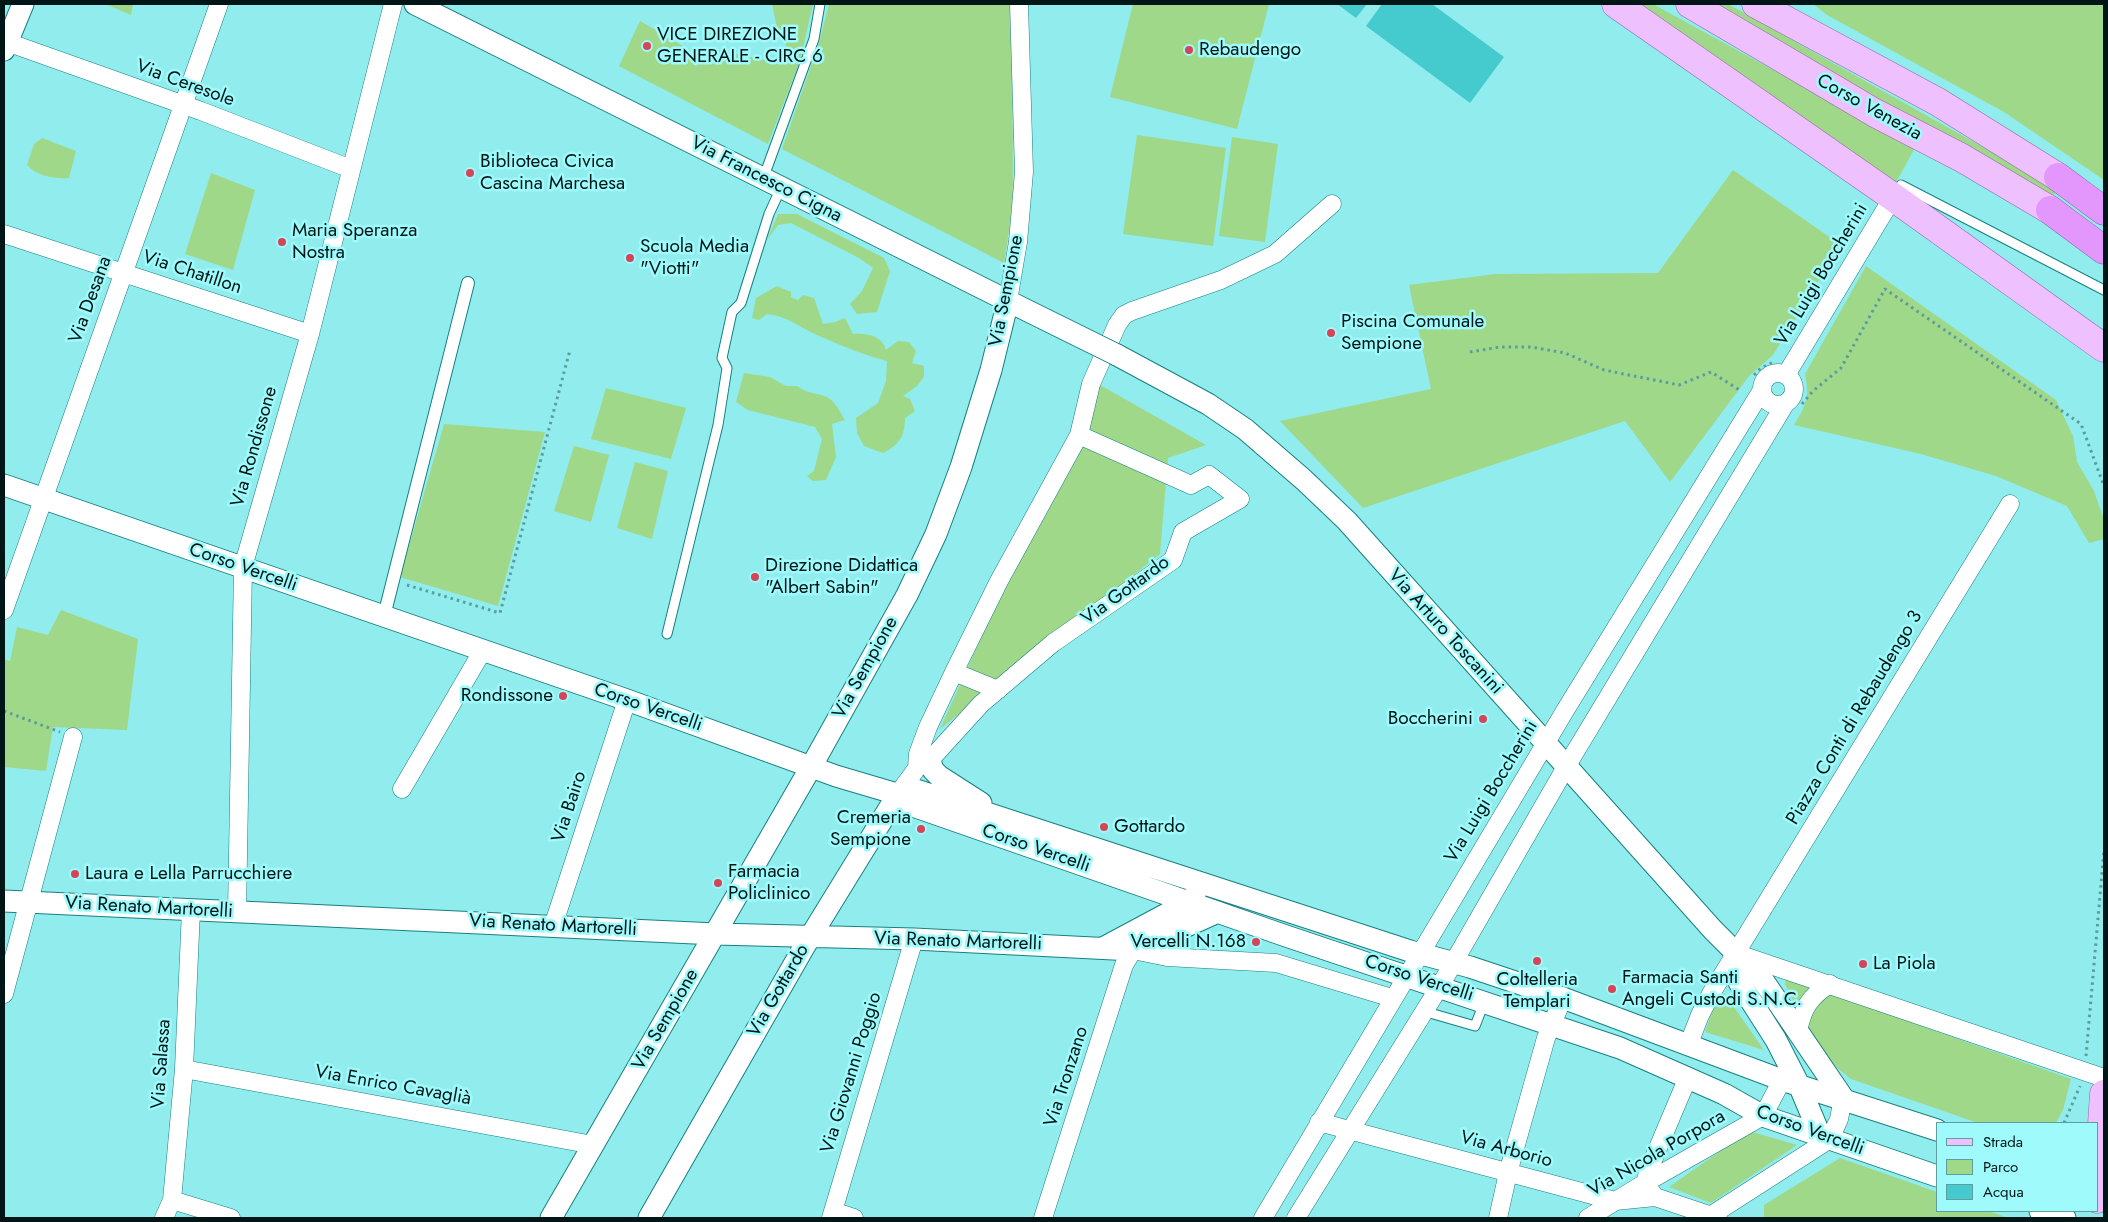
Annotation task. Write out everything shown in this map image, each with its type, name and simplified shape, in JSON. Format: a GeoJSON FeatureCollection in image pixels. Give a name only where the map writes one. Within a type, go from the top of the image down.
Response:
{"type":"FeatureCollection","features":[{"type":"Feature","properties":{"kind":"highway"},"geometry":{"type":"LineString","coordinates":[[2058,177],[2104,211]]}},
{"type":"Feature","properties":{"kind":"highway"},"geometry":{"type":"LineString","coordinates":[[2050,210],[2104,250]]}},
{"type":"Feature","properties":{"kind":"main road"},"geometry":{"type":"LineString","coordinates":[[1616,4],[1893,197],[2104,348]]}},
{"type":"Feature","properties":{"kind":"main road","name":"Corso Venezia"},"geometry":{"type":"LineString","coordinates":[[1690,4],[1875,113],[1962,158],[2050,210]]}},
{"type":"Feature","properties":{"kind":"main road","name":"Corso Venezia"},"geometry":{"type":"LineString","coordinates":[[1756,4],[1938,102],[2058,177]]}},
{"type":"Feature","properties":{"kind":"main road"},"geometry":{"type":"LineString","coordinates":[[1793,4],[1836,48]]}},
{"type":"Feature","properties":{"kind":"main road"},"geometry":{"type":"LineString","coordinates":[[2094,1088],[2095,1122]]}},
{"type":"Feature","properties":{"kind":"street"},"geometry":{"type":"LineString","coordinates":[[5,44],[23,4]]}},
{"type":"Feature","properties":{"kind":"street","name":"Via Desana"},"geometry":{"type":"LineString","coordinates":[[4,610],[42,498],[219,4]]}},
{"type":"Feature","properties":{"kind":"street","name":"Via Rondissone"},"geometry":{"type":"LineString","coordinates":[[237,913],[243,567],[310,334],[393,4]]}},
{"type":"Feature","properties":{"kind":"street","name":"Via Francesco Cigna"},"geometry":{"type":"LineString","coordinates":[[415,4],[1117,355]]}},
{"type":"Feature","properties":{"kind":"street","name":"Via Sempione"},"geometry":{"type":"LineString","coordinates":[[551,1218],[811,767],[906,595],[938,529],[1015,304],[1024,172],[1019,4]]}},
{"type":"Feature","properties":{"kind":"street","name":"Via Ceresole"},"geometry":{"type":"LineString","coordinates":[[5,44],[183,105],[351,169]]}},
{"type":"Feature","properties":{"kind":"street","name":"Via Luigi Boccherini"},"geometry":{"type":"LineString","coordinates":[[1786,376],[1893,197]]}},
{"type":"Feature","properties":{"kind":"street","name":"Via Gottardo"},"geometry":{"type":"LineString","coordinates":[[924,764],[918,754],[928,727],[999,581],[1079,435],[1091,384],[1117,324],[1124,316],[1221,280],[1275,254],[1332,204]]}},
{"type":"Feature","properties":{"kind":"street","name":"Via Chatillon"},"geometry":{"type":"LineString","coordinates":[[4,234],[310,334]]}},
{"type":"Feature","properties":{"kind":"street"},"geometry":{"type":"LineString","coordinates":[[384,616],[468,283]]}},
{"type":"Feature","properties":{"kind":"street","name":"Via Arturo Toscanini"},"geometry":{"type":"LineString","coordinates":[[1117,355],[1165,379],[1208,404],[1245,430],[1290,467],[1347,522],[1566,767],[1736,953],[1752,964],[1844,1098]]}},
{"type":"Feature","properties":{"kind":"street"},"geometry":{"type":"LineString","coordinates":[[1296,1218],[1423,1010],[1440,986],[1566,767],[1785,404],[1794,393],[1793,383],[1786,376],[1777,373],[1768,377],[1762,390],[1768,402],[1776,405],[1785,404]]}},
{"type":"Feature","properties":{"kind":"street","name":"Via Luigi Boccherini"},"geometry":{"type":"LineString","coordinates":[[1263,1218],[1392,998],[1762,390]]}},
{"type":"Feature","properties":{"kind":"street","name":"Via Gottardo"},"geometry":{"type":"LineString","coordinates":[[648,1218],[810,936],[898,794],[981,704],[1053,643],[1174,560],[1183,532],[1240,499],[1209,475],[1191,485],[1079,435]]}},
{"type":"Feature","properties":{"kind":"street","name":"Corso Vercelli"},"geometry":{"type":"LineString","coordinates":[[4,484],[627,700],[811,767],[898,794],[910,805],[1188,902],[1620,1048],[1688,1077],[1763,1116],[1936,1176]]}},
{"type":"Feature","properties":{"kind":"street","name":"Piazza Conti di Rebaudengo 3"},"geometry":{"type":"LineString","coordinates":[[1688,1046],[1703,1008],[2010,504]]}},
{"type":"Feature","properties":{"kind":"street"},"geometry":{"type":"LineString","coordinates":[[402,789],[483,650]]}},
{"type":"Feature","properties":{"kind":"street"},"geometry":{"type":"LineString","coordinates":[[954,672],[998,690]]}},
{"type":"Feature","properties":{"kind":"street","name":"Via Bairo"},"geometry":{"type":"LineString","coordinates":[[553,926],[627,700]]}},
{"type":"Feature","properties":{"kind":"street"},"geometry":{"type":"LineString","coordinates":[[4,994],[73,737]]}},
{"type":"Feature","properties":{"kind":"street"},"geometry":{"type":"LineString","coordinates":[[924,764],[939,776],[985,805],[996,816]]}},
{"type":"Feature","properties":{"kind":"street","name":"Corso Vercelli"},"geometry":{"type":"LineString","coordinates":[[898,794],[916,790],[1419,954],[1454,962],[1563,998],[1688,1046],[1790,1082],[1844,1098],[1936,1130]]}},
{"type":"Feature","properties":{"kind":"street"},"geometry":{"type":"LineString","coordinates":[[1103,948],[1188,902],[1205,884]]}},
{"type":"Feature","properties":{"kind":"street","name":"Via Renato Martorelli"},"geometry":{"type":"LineString","coordinates":[[4,901],[716,934],[914,939],[1103,948],[1132,950],[1160,956],[1215,959]]}},
{"type":"Feature","properties":{"kind":"street","name":"Via Salassa"},"geometry":{"type":"LineString","coordinates":[[164,1218],[172,1200],[184,1070],[191,910]]}},
{"type":"Feature","properties":{"kind":"street","name":"Via Renato Martorelli"},"geometry":{"type":"LineString","coordinates":[[1132,950],[1218,912]]}},
{"type":"Feature","properties":{"kind":"street","name":"Via Giovanni Poggio"},"geometry":{"type":"LineString","coordinates":[[832,1215],[914,939]]}},
{"type":"Feature","properties":{"kind":"street","name":"Via Tronzano"},"geometry":{"type":"LineString","coordinates":[[1043,1218],[1124,965],[1132,950]]}},
{"type":"Feature","properties":{"kind":"street"},"geometry":{"type":"LineString","coordinates":[[1825,1137],[1790,1082],[1776,1040],[1739,982],[1736,973],[1736,953],[2104,1078]]}},
{"type":"Feature","properties":{"kind":"street","name":"Corso Vercelli"},"geometry":{"type":"LineString","coordinates":[[1215,959],[1260,960],[1283,964],[1392,998]]}},
{"type":"Feature","properties":{"kind":"street"},"geometry":{"type":"LineString","coordinates":[[1798,1032],[1800,1019],[1807,1003],[1814,995],[1830,984]]}},
{"type":"Feature","properties":{"kind":"street"},"geometry":{"type":"LineString","coordinates":[[1498,1218],[1508,1173],[1546,1038],[1563,998]]}},
{"type":"Feature","properties":{"kind":"street","name":"Via Enrico Cavaglià"},"geometry":{"type":"LineString","coordinates":[[184,1070],[593,1145]]}},
{"type":"Feature","properties":{"kind":"street"},"geometry":{"type":"LineString","coordinates":[[1688,1077],[1650,1167],[1650,1190],[1712,1217],[1825,1137],[1839,1119],[1844,1098]]}},
{"type":"Feature","properties":{"kind":"street"},"geometry":{"type":"LineString","coordinates":[[1763,1116],[1790,1082]]}},
{"type":"Feature","properties":{"kind":"street","name":"Via Nicola Porpora"},"geometry":{"type":"LineString","coordinates":[[1588,1218],[1616,1201],[1650,1190],[1763,1116]]}},
{"type":"Feature","properties":{"kind":"street","name":"Via Arborio"},"geometry":{"type":"LineString","coordinates":[[1319,1122],[1616,1201]]}},
{"type":"Feature","properties":{"kind":"street"},"geometry":{"type":"LineString","coordinates":[[172,1200],[231,1218]]}},
{"type":"Feature","properties":{"kind":"street"},"geometry":{"type":"LineString","coordinates":[[2044,1212],[2065,1218]]}},
{"type":"Feature","properties":{"kind":"street"},"geometry":{"type":"LineString","coordinates":[[832,1215],[854,1218]]}},
{"type":"Feature","properties":{"kind":"lane"},"geometry":{"type":"LineString","coordinates":[[668,634],[718,425],[727,368],[722,358],[732,312],[741,303],[769,214],[772,184],[814,39],[820,4]]}},
{"type":"Feature","properties":{"kind":"lane"},"geometry":{"type":"LineString","coordinates":[[1893,197],[1901,185],[2104,290]]}},
{"type":"Feature","properties":{"kind":"lane"},"geometry":{"type":"LineString","coordinates":[[1423,1010],[1475,1026],[1485,1001]]}},
{"type":"Feature","properties":{"kind":"path"},"geometry":{"type":"LineString","coordinates":[[1813,391],[1841,368],[1885,289],[2081,424],[2104,486]]}},
{"type":"Feature","properties":{"kind":"path"},"geometry":{"type":"LineString","coordinates":[[1470,352],[1500,347],[1530,347],[1565,353],[1604,370],[1679,384],[1711,372],[1741,391]]}},
{"type":"Feature","properties":{"kind":"path"},"geometry":{"type":"LineString","coordinates":[[392,580],[500,613],[570,350]]}},
{"type":"Feature","properties":{"kind":"path"},"geometry":{"type":"LineString","coordinates":[[4,711],[73,737]]}},
{"type":"Feature","properties":{"kind":"path"},"geometry":{"type":"LineString","coordinates":[[2088,1042],[2104,850]]}},
{"type":"Feature","properties":{"kind":"path"},"geometry":{"type":"LineString","coordinates":[[2065,1122],[2094,1088]]}},
{"type":"Feature","properties":{"kind":"green space"},"geometry":{"type":"Polygon","coordinates":[[[105,4],[133,4],[131,15],[105,4]]]}},
{"type":"Feature","properties":{"kind":"green space"},"geometry":{"type":"Polygon","coordinates":[[[772,4],[813,4],[800,61],[768,144],[619,66],[640,21],[708,61],[714,49],[782,64],[788,34],[778,32],[772,4]]]}},
{"type":"Feature","properties":{"kind":"green space"},"geometry":{"type":"Polygon","coordinates":[[[829,4],[1012,4],[1013,205],[1004,263],[782,149],[819,43],[829,4]]]}},
{"type":"Feature","properties":{"kind":"green space","name":"Rebaudengo"},"geometry":{"type":"Polygon","coordinates":[[[1133,4],[1269,4],[1237,129],[1110,97],[1133,4]]]}},
{"type":"Feature","properties":{"kind":"green space"},"geometry":{"type":"Polygon","coordinates":[[[1641,4],[1653,4],[1915,148],[1895,184],[1641,4]]]}},
{"type":"Feature","properties":{"kind":"green space"},"geometry":{"type":"Polygon","coordinates":[[[1708,4],[1728,4],[2036,177],[2056,191],[2053,196],[1708,4]]]}},
{"type":"Feature","properties":{"kind":"green space"},"geometry":{"type":"Polygon","coordinates":[[[1813,4],[2104,4],[2104,180],[2004,112],[1827,15],[1813,4]]]}},
{"type":"Feature","properties":{"kind":"green space"},"geometry":{"type":"Polygon","coordinates":[[[1137,135],[1226,148],[1213,246],[1123,234],[1137,135]]]}},
{"type":"Feature","properties":{"kind":"green space"},"geometry":{"type":"Polygon","coordinates":[[[1232,137],[1278,144],[1265,242],[1219,236],[1232,137]]]}},
{"type":"Feature","properties":{"kind":"green space"},"geometry":{"type":"Polygon","coordinates":[[[42,138],[76,151],[69,178],[46,176],[36,172],[27,165],[34,144],[42,138]]]}},
{"type":"Feature","properties":{"kind":"green space"},"geometry":{"type":"Polygon","coordinates":[[[1733,170],[1841,245],[1773,355],[1749,376],[1670,482],[1625,421],[1363,508],[1280,421],[1431,389],[1409,285],[1495,274],[1658,273],[1733,170]]]}},
{"type":"Feature","properties":{"kind":"green space"},"geometry":{"type":"Polygon","coordinates":[[[211,173],[255,190],[233,270],[185,254],[211,173]]]}},
{"type":"Feature","properties":{"kind":"green space"},"geometry":{"type":"Polygon","coordinates":[[[778,214],[797,214],[884,258],[890,271],[877,312],[857,314],[850,304],[862,291],[873,268],[859,258],[791,223],[778,225],[767,240],[778,214]]]}},
{"type":"Feature","properties":{"kind":"green space"},"geometry":{"type":"Polygon","coordinates":[[[1866,266],[2056,400],[2073,436],[2077,462],[2094,491],[2103,517],[2104,539],[2089,543],[2067,506],[1996,476],[1921,454],[1794,425],[1806,401],[1805,374],[1866,266]]]}},
{"type":"Feature","properties":{"kind":"green space"},"geometry":{"type":"Polygon","coordinates":[[[777,286],[791,292],[791,297],[798,300],[803,295],[814,298],[823,324],[845,318],[853,334],[873,336],[881,341],[886,350],[898,341],[909,342],[916,351],[912,363],[924,366],[924,377],[917,386],[903,396],[910,399],[915,411],[905,418],[902,435],[893,447],[883,453],[864,446],[857,433],[856,418],[878,403],[886,381],[887,361],[843,346],[774,315],[767,314],[759,320],[752,318],[756,298],[777,286]]]}},
{"type":"Feature","properties":{"kind":"green space"},"geometry":{"type":"Polygon","coordinates":[[[744,373],[770,377],[786,386],[797,386],[805,391],[823,395],[835,404],[845,420],[832,424],[836,457],[826,480],[813,481],[807,476],[814,471],[822,439],[815,427],[748,410],[736,402],[744,373]]]}},
{"type":"Feature","properties":{"kind":"green space"},"geometry":{"type":"Polygon","coordinates":[[[1100,385],[1206,445],[1168,458],[1160,554],[940,729],[1005,585],[1083,446],[1100,385]]]}},
{"type":"Feature","properties":{"kind":"green space"},"geometry":{"type":"Polygon","coordinates":[[[606,388],[686,408],[671,459],[591,439],[606,388]]]}},
{"type":"Feature","properties":{"kind":"green space"},"geometry":{"type":"Polygon","coordinates":[[[444,424],[545,432],[498,606],[400,577],[444,424]]]}},
{"type":"Feature","properties":{"kind":"green space"},"geometry":{"type":"Polygon","coordinates":[[[574,446],[609,455],[591,522],[554,511],[574,446]]]}},
{"type":"Feature","properties":{"kind":"green space"},"geometry":{"type":"Polygon","coordinates":[[[635,462],[668,471],[652,539],[617,528],[635,462]]]}},
{"type":"Feature","properties":{"kind":"green space"},"geometry":{"type":"Polygon","coordinates":[[[61,610],[138,639],[127,730],[53,727],[46,771],[4,767],[4,659],[10,661],[17,627],[48,635],[61,610]]]}},
{"type":"Feature","properties":{"kind":"green space"},"geometry":{"type":"Polygon","coordinates":[[[1786,979],[1813,988],[1797,1008],[1785,984],[1786,979]]]}},
{"type":"Feature","properties":{"kind":"green space"},"geometry":{"type":"Polygon","coordinates":[[[1724,993],[1764,1050],[1705,1032],[1714,1006],[1724,993]]]}},
{"type":"Feature","properties":{"kind":"green space"},"geometry":{"type":"Polygon","coordinates":[[[1828,993],[2071,1079],[2063,1110],[2057,1122],[1975,1122],[1851,1079],[1836,1067],[1806,1026],[1810,1012],[1828,993]]]}},
{"type":"Feature","properties":{"kind":"green space"},"geometry":{"type":"Polygon","coordinates":[[[1749,1131],[1797,1145],[1711,1203],[1669,1187],[1749,1131]]]}},
{"type":"Feature","properties":{"kind":"green space"},"geometry":{"type":"Polygon","coordinates":[[[1840,1158],[1936,1192],[1936,1212],[1991,1212],[2009,1218],[1764,1218],[1764,1205],[1840,1158]]]}},
{"type":"Feature","properties":{"kind":"water"},"geometry":{"type":"Polygon","coordinates":[[[1337,4],[1367,4],[1356,18],[1337,4]]]}},
{"type":"Feature","properties":{"kind":"water"},"geometry":{"type":"Polygon","coordinates":[[[1382,4],[1432,4],[1504,57],[1470,103],[1366,26],[1382,4]]]}},
{"type":"Feature","properties":{"kind":"place","name":"VICE DIREZIONE GENERALE - CIRC 6"},"geometry":{"type":"Point","coordinates":[647,46]}},
{"type":"Feature","properties":{"kind":"place","name":"Rebaudengo"},"geometry":{"type":"Point","coordinates":[1189,50]}},
{"type":"Feature","properties":{"kind":"place","name":"Biblioteca Civica Cascina Marchesa"},"geometry":{"type":"Point","coordinates":[470,173]}},
{"type":"Feature","properties":{"kind":"place","name":"Maria Speranza Nostra"},"geometry":{"type":"Point","coordinates":[282,242]}},
{"type":"Feature","properties":{"kind":"place","name":"Scuola Media \"Viotti\""},"geometry":{"type":"Point","coordinates":[630,258]}},
{"type":"Feature","properties":{"kind":"place","name":"Piscina Comunale Sempione"},"geometry":{"type":"Point","coordinates":[1331,333]}},
{"type":"Feature","properties":{"kind":"place","name":"Direzione Didattica \"Albert Sabin\""},"geometry":{"type":"Point","coordinates":[755,577]}},
{"type":"Feature","properties":{"kind":"place","name":"Rondissone"},"geometry":{"type":"Point","coordinates":[563,696]}},
{"type":"Feature","properties":{"kind":"place","name":"Boccherini"},"geometry":{"type":"Point","coordinates":[1483,719]}},
{"type":"Feature","properties":{"kind":"place","name":"Gottardo"},"geometry":{"type":"Point","coordinates":[1104,827]}},
{"type":"Feature","properties":{"kind":"place","name":"Cremeria Sempione"},"geometry":{"type":"Point","coordinates":[921,829]}},
{"type":"Feature","properties":{"kind":"place","name":"Laura e Lella Parrucchiere"},"geometry":{"type":"Point","coordinates":[75,874]}},
{"type":"Feature","properties":{"kind":"place","name":"Farmacia Policlinico"},"geometry":{"type":"Point","coordinates":[718,883]}},
{"type":"Feature","properties":{"kind":"place","name":"Vercelli N.168"},"geometry":{"type":"Point","coordinates":[1256,942]}},
{"type":"Feature","properties":{"kind":"place","name":"Coltelleria Templari"},"geometry":{"type":"Point","coordinates":[1537,961]}},
{"type":"Feature","properties":{"kind":"place","name":"La Piola"},"geometry":{"type":"Point","coordinates":[1863,964]}},
{"type":"Feature","properties":{"kind":"place","name":"Farmacia Santi Angeli Custodi S.N.C."},"geometry":{"type":"Point","coordinates":[1612,989]}}]}
